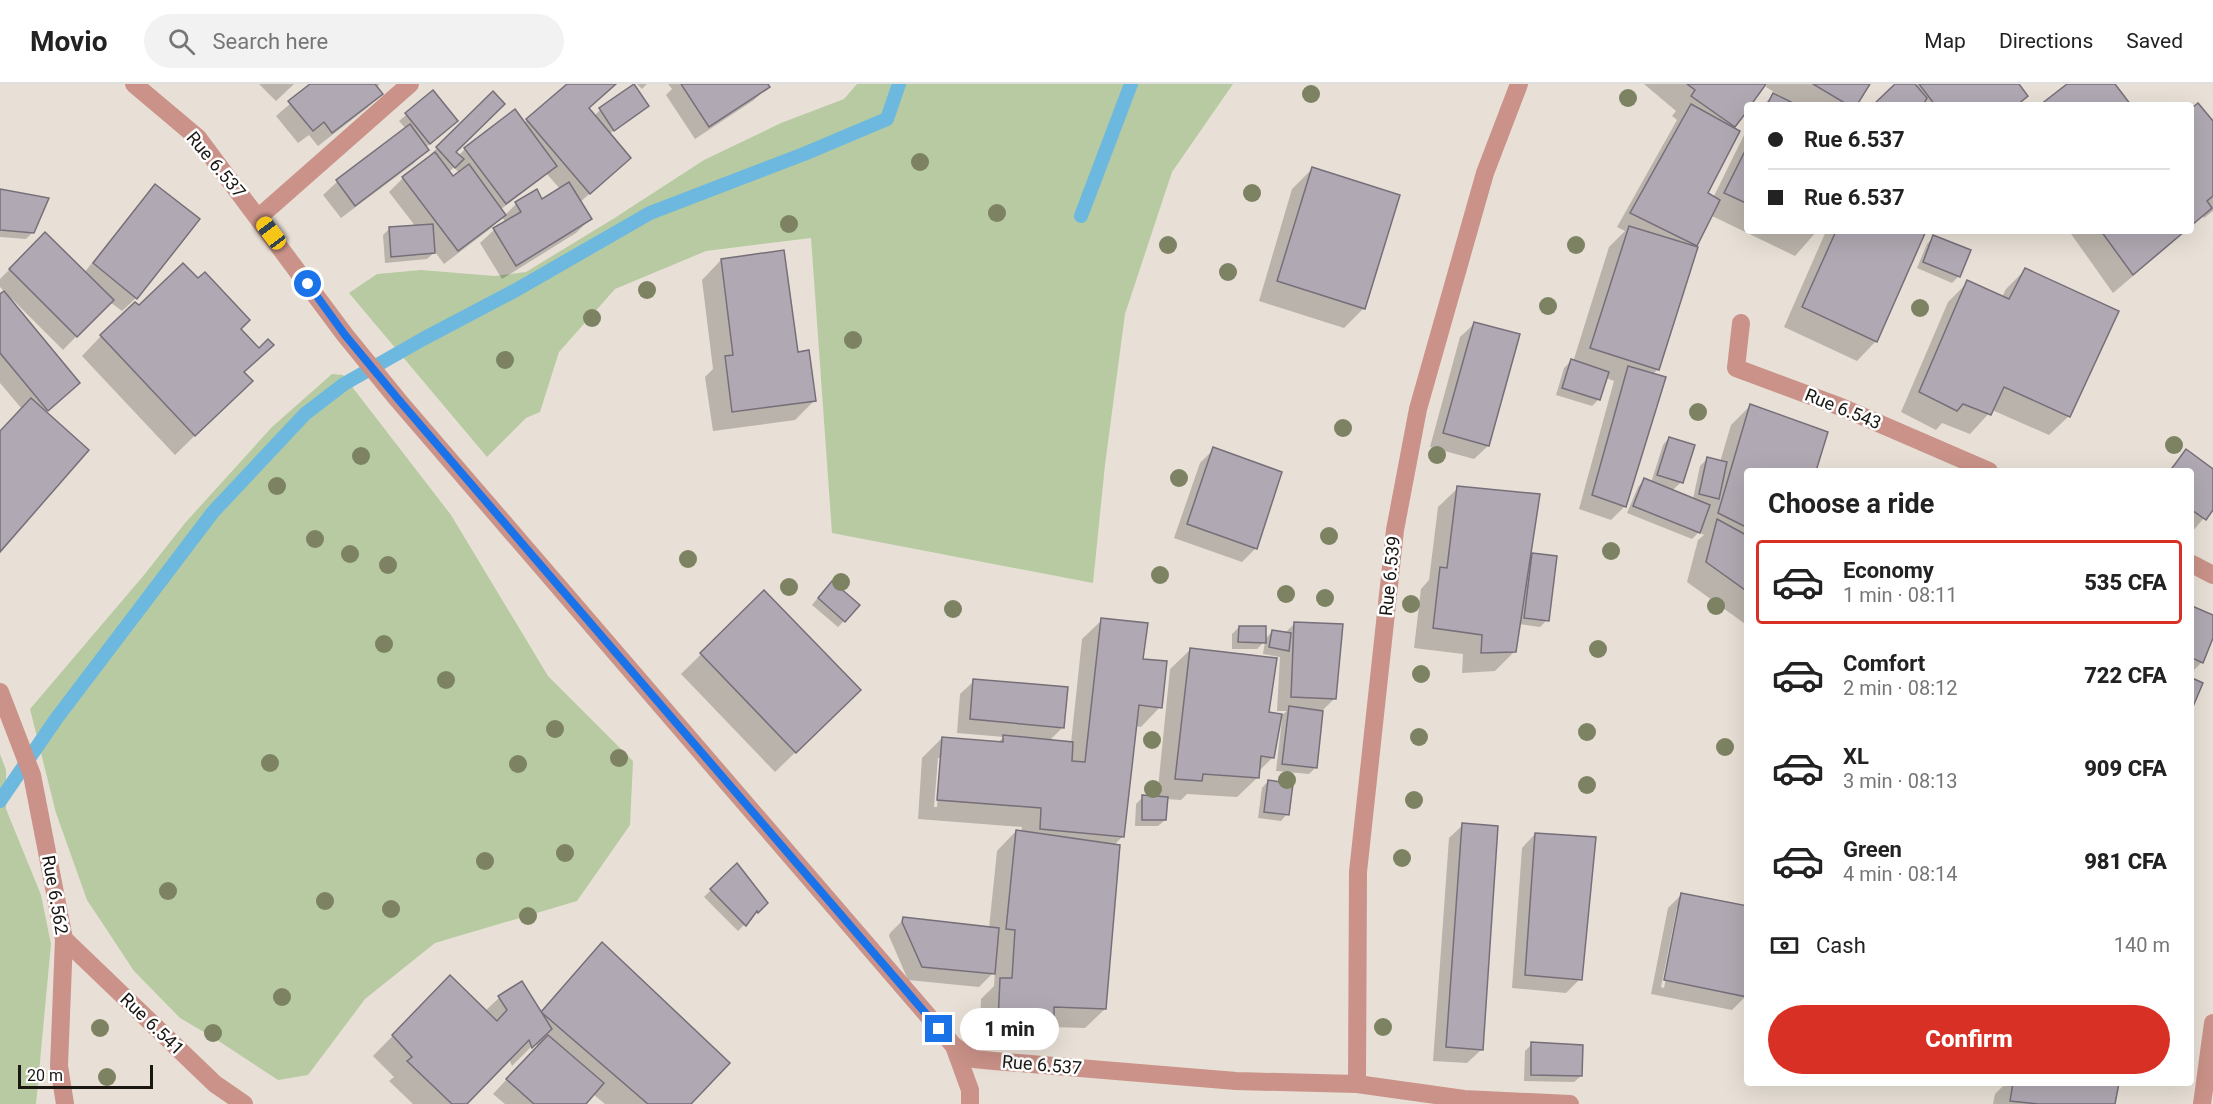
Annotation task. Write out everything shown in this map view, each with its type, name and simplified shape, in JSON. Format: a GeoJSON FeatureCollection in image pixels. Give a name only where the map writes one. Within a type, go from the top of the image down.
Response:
{"type":"FeatureCollection","features":[{"type":"Feature","properties":{"kind":"street","name":"Rue 6.537"},"geometry":{"type":"LineString","coordinates":[[134,84],[198,138],[345,335],[398,399],[954,1046],[974,1059],[994,1061],[1236,1081],[1357,1084],[1463,1101],[1570,1104]]}},
{"type":"Feature","properties":{"kind":"street"},"geometry":{"type":"LineString","coordinates":[[259,217],[410,84]]}},
{"type":"Feature","properties":{"kind":"street","name":"Rue 6.539"},"geometry":{"type":"LineString","coordinates":[[1357,1084],[1358,872],[1395,530],[1418,409],[1485,173],[1519,84]]}},
{"type":"Feature","properties":{"kind":"street","name":"Rue 6.543"},"geometry":{"type":"LineString","coordinates":[[1741,323],[1736,368],[1841,406],[1982,468]]}},
{"type":"Feature","properties":{"kind":"street"},"geometry":{"type":"LineString","coordinates":[[2194,565],[2213,575]]}},
{"type":"Feature","properties":{"kind":"street","name":"Rue 6.562"},"geometry":{"type":"LineString","coordinates":[[0,692],[32,775],[64,939],[59,1066],[65,1104]]}},
{"type":"Feature","properties":{"kind":"street","name":"Rue 6.541"},"geometry":{"type":"LineString","coordinates":[[64,939],[215,1084],[244,1104]]}},
{"type":"Feature","properties":{"kind":"street"},"geometry":{"type":"LineString","coordinates":[[2202,1104],[2213,1023]]}},
{"type":"Feature","properties":{"kind":"street"},"geometry":{"type":"LineString","coordinates":[[954,1046],[970,1090],[970,1104]]}},
{"type":"Feature","properties":{"kind":"green space"},"geometry":{"type":"Polygon","coordinates":[[[857,84],[1233,84],[1172,172],[1125,314],[1105,465],[1093,583],[832,533],[811,238],[706,251],[615,289],[559,352],[540,412],[526,418],[487,457],[349,293],[377,274],[421,270],[495,276],[526,272],[704,160],[781,123],[844,99],[857,84]]]}},
{"type":"Feature","properties":{"kind":"green space"},"geometry":{"type":"Polygon","coordinates":[[[332,374],[343,375],[451,515],[548,676],[633,761],[630,825],[577,901],[435,943],[365,999],[308,1075],[278,1080],[180,1018],[134,971],[87,900],[56,813],[30,709],[185,523],[272,427],[332,374]]]}},
{"type":"Feature","properties":{"kind":"green space"},"geometry":{"type":"Polygon","coordinates":[[[0,754],[6,770],[6,809],[41,895],[51,944],[36,1104],[0,1104],[0,754]]]}},
{"type":"Feature","properties":{"kind":"building"},"geometry":{"type":"Polygon","coordinates":[[[310,84],[375,84],[383,94],[332,133],[324,122],[313,131],[288,101],[310,84]]]}},
{"type":"Feature","properties":{"kind":"building"},"geometry":{"type":"Polygon","coordinates":[[[567,84],[616,84],[589,108],[631,158],[590,194],[526,119],[567,84]]]}},
{"type":"Feature","properties":{"kind":"building"},"geometry":{"type":"Polygon","coordinates":[[[634,84],[649,106],[614,131],[599,108],[634,84]]]}},
{"type":"Feature","properties":{"kind":"building"},"geometry":{"type":"Polygon","coordinates":[[[681,84],[768,84],[770,87],[709,127],[681,84]]]}},
{"type":"Feature","properties":{"kind":"building"},"geometry":{"type":"Polygon","coordinates":[[[1687,84],[1766,84],[1753,102],[1744,102],[1744,115],[1735,127],[1691,96],[1695,90],[1687,84]]]}},
{"type":"Feature","properties":{"kind":"building"},"geometry":{"type":"Polygon","coordinates":[[[1813,84],[1870,84],[1859,102],[1843,102],[1813,84]]]}},
{"type":"Feature","properties":{"kind":"building"},"geometry":{"type":"Polygon","coordinates":[[[1895,84],[1915,84],[1927,98],[1925,102],[1876,102],[1895,84]]]}},
{"type":"Feature","properties":{"kind":"building"},"geometry":{"type":"Polygon","coordinates":[[[1919,84],[2019,84],[2028,96],[2021,102],[1933,102],[1919,84]]]}},
{"type":"Feature","properties":{"kind":"building"},"geometry":{"type":"Polygon","coordinates":[[[2067,84],[2115,84],[2129,102],[2044,102],[2067,84]]]}},
{"type":"Feature","properties":{"kind":"building"},"geometry":{"type":"Polygon","coordinates":[[[433,90],[458,121],[430,144],[405,113],[433,90]]]}},
{"type":"Feature","properties":{"kind":"building"},"geometry":{"type":"Polygon","coordinates":[[[493,91],[505,104],[456,152],[464,159],[455,168],[436,147],[493,91]]]}},
{"type":"Feature","properties":{"kind":"building"},"geometry":{"type":"Polygon","coordinates":[[[1773,93],[1791,102],[1768,102],[1773,93]]]}},
{"type":"Feature","properties":{"kind":"building"},"geometry":{"type":"Polygon","coordinates":[[[2198,103],[2213,121],[2213,196],[2207,201],[2212,208],[2194,223],[2194,106],[2198,103]]]}},
{"type":"Feature","properties":{"kind":"building"},"geometry":{"type":"Polygon","coordinates":[[[1691,104],[1740,131],[1708,193],[1720,200],[1697,246],[1630,213],[1691,104]]]}},
{"type":"Feature","properties":{"kind":"building"},"geometry":{"type":"Polygon","coordinates":[[[515,109],[557,166],[506,204],[464,148],[515,109]]]}},
{"type":"Feature","properties":{"kind":"building"},"geometry":{"type":"Polygon","coordinates":[[[410,124],[429,150],[355,206],[336,180],[410,124]]]}},
{"type":"Feature","properties":{"kind":"building"},"geometry":{"type":"Polygon","coordinates":[[[435,152],[453,176],[469,164],[506,215],[458,251],[402,177],[435,152]]]}},
{"type":"Feature","properties":{"kind":"building"},"geometry":{"type":"Polygon","coordinates":[[[1744,153],[1744,202],[1724,193],[1744,153]]]}},
{"type":"Feature","properties":{"kind":"building"},"geometry":{"type":"Polygon","coordinates":[[[1312,167],[1400,195],[1365,309],[1277,281],[1312,167]]]}},
{"type":"Feature","properties":{"kind":"building"},"geometry":{"type":"Polygon","coordinates":[[[569,182],[592,219],[516,266],[493,228],[521,212],[515,202],[537,189],[542,199],[569,182]]]}},
{"type":"Feature","properties":{"kind":"building"},"geometry":{"type":"Polygon","coordinates":[[[155,184],[200,219],[137,299],[93,263],[155,184]]]}},
{"type":"Feature","properties":{"kind":"building"},"geometry":{"type":"Polygon","coordinates":[[[0,189],[49,198],[34,233],[0,230],[0,189]]]}},
{"type":"Feature","properties":{"kind":"building"},"geometry":{"type":"Polygon","coordinates":[[[433,224],[435,253],[391,257],[389,227],[433,224]]]}},
{"type":"Feature","properties":{"kind":"building"},"geometry":{"type":"Polygon","coordinates":[[[1629,226],[1698,247],[1659,370],[1590,348],[1629,226]]]}},
{"type":"Feature","properties":{"kind":"building"},"geometry":{"type":"Polygon","coordinates":[[[45,232],[114,300],[77,337],[9,269],[45,232]]]}},
{"type":"Feature","properties":{"kind":"building"},"geometry":{"type":"Polygon","coordinates":[[[1835,234],[1925,234],[1877,342],[1802,307],[1835,234]]]}},
{"type":"Feature","properties":{"kind":"building"},"geometry":{"type":"Polygon","coordinates":[[[2103,234],[2181,234],[2133,275],[2103,234]]]}},
{"type":"Feature","properties":{"kind":"building"},"geometry":{"type":"Polygon","coordinates":[[[1933,235],[1971,250],[1960,277],[1923,262],[1933,235]]]}},
{"type":"Feature","properties":{"kind":"building"},"geometry":{"type":"Polygon","coordinates":[[[784,250],[798,352],[809,350],[816,401],[732,412],[725,356],[733,355],[721,259],[784,250]]]}},
{"type":"Feature","properties":{"kind":"building"},"geometry":{"type":"Polygon","coordinates":[[[183,263],[198,278],[205,272],[250,320],[241,329],[259,348],[268,339],[274,345],[244,372],[253,381],[195,436],[100,335],[135,302],[139,305],[183,263]]]}},
{"type":"Feature","properties":{"kind":"building"},"geometry":{"type":"Polygon","coordinates":[[[2025,268],[2119,311],[2070,417],[2004,387],[1991,415],[1963,404],[1957,411],[1919,392],[1967,280],[2009,299],[2025,268]]]}},
{"type":"Feature","properties":{"kind":"building"},"geometry":{"type":"Polygon","coordinates":[[[4,291],[80,383],[48,411],[0,353],[0,294],[4,291]]]}},
{"type":"Feature","properties":{"kind":"building"},"geometry":{"type":"Polygon","coordinates":[[[1474,322],[1520,334],[1489,446],[1443,433],[1474,322]]]}},
{"type":"Feature","properties":{"kind":"building"},"geometry":{"type":"Polygon","coordinates":[[[1571,359],[1609,372],[1600,400],[1562,388],[1571,359]]]}},
{"type":"Feature","properties":{"kind":"building"},"geometry":{"type":"Polygon","coordinates":[[[1628,366],[1666,377],[1626,507],[1592,495],[1628,366]]]}},
{"type":"Feature","properties":{"kind":"building"},"geometry":{"type":"Polygon","coordinates":[[[31,398],[89,450],[0,552],[0,431],[31,398]]]}},
{"type":"Feature","properties":{"kind":"building"},"geometry":{"type":"Polygon","coordinates":[[[1750,404],[1828,432],[1817,468],[1744,468],[1744,526],[1718,513],[1750,404]]]}},
{"type":"Feature","properties":{"kind":"building"},"geometry":{"type":"Polygon","coordinates":[[[1669,437],[1695,445],[1683,483],[1657,475],[1669,437]]]}},
{"type":"Feature","properties":{"kind":"building"},"geometry":{"type":"Polygon","coordinates":[[[1213,447],[1282,472],[1257,549],[1187,524],[1213,447]]]}},
{"type":"Feature","properties":{"kind":"building"},"geometry":{"type":"Polygon","coordinates":[[[2186,449],[2213,469],[2213,510],[2206,520],[2194,511],[2194,468],[2172,468],[2186,449]]]}},
{"type":"Feature","properties":{"kind":"building"},"geometry":{"type":"Polygon","coordinates":[[[1707,457],[1727,462],[1719,499],[1699,494],[1707,457]]]}},
{"type":"Feature","properties":{"kind":"building"},"geometry":{"type":"Polygon","coordinates":[[[1644,478],[1710,505],[1700,533],[1633,506],[1644,478]]]}},
{"type":"Feature","properties":{"kind":"building"},"geometry":{"type":"Polygon","coordinates":[[[1457,486],[1540,494],[1516,652],[1481,653],[1482,635],[1433,628],[1440,567],[1447,568],[1457,486]]]}},
{"type":"Feature","properties":{"kind":"building"},"geometry":{"type":"Polygon","coordinates":[[[1717,519],[1744,534],[1744,589],[1706,562],[1717,519]]]}},
{"type":"Feature","properties":{"kind":"building"},"geometry":{"type":"Polygon","coordinates":[[[1532,553],[1557,556],[1549,621],[1524,618],[1532,553]]]}},
{"type":"Feature","properties":{"kind":"building"},"geometry":{"type":"Polygon","coordinates":[[[832,581],[860,605],[845,622],[818,598],[832,581]]]}},
{"type":"Feature","properties":{"kind":"building"},"geometry":{"type":"Polygon","coordinates":[[[764,590],[861,690],[796,753],[700,653],[764,590]]]}},
{"type":"Feature","properties":{"kind":"building"},"geometry":{"type":"Polygon","coordinates":[[[2194,607],[2213,615],[2213,638],[2203,663],[2194,659],[2194,607]]]}},
{"type":"Feature","properties":{"kind":"building"},"geometry":{"type":"Polygon","coordinates":[[[1101,618],[1148,623],[1143,659],[1167,661],[1162,708],[1139,705],[1124,837],[1040,829],[1041,808],[937,800],[942,737],[1003,742],[1003,735],[1073,742],[1072,761],[1085,762],[1101,618]]]}},
{"type":"Feature","properties":{"kind":"building"},"geometry":{"type":"Polygon","coordinates":[[[1294,622],[1343,624],[1336,699],[1291,697],[1294,622]]]}},
{"type":"Feature","properties":{"kind":"building"},"geometry":{"type":"Polygon","coordinates":[[[1239,626],[1266,626],[1266,643],[1238,642],[1239,626]]]}},
{"type":"Feature","properties":{"kind":"building"},"geometry":{"type":"Polygon","coordinates":[[[1272,630],[1291,633],[1289,651],[1269,647],[1272,630]]]}},
{"type":"Feature","properties":{"kind":"building"},"geometry":{"type":"Polygon","coordinates":[[[1190,648],[1277,658],[1269,712],[1282,714],[1274,758],[1261,756],[1259,778],[1203,774],[1202,781],[1175,779],[1190,648]]]}},
{"type":"Feature","properties":{"kind":"building"},"geometry":{"type":"Polygon","coordinates":[[[973,679],[1068,687],[1064,728],[970,719],[973,679]]]}},
{"type":"Feature","properties":{"kind":"building"},"geometry":{"type":"Polygon","coordinates":[[[2194,679],[2203,683],[2194,704],[2194,679]]]}},
{"type":"Feature","properties":{"kind":"building"},"geometry":{"type":"Polygon","coordinates":[[[1289,706],[1323,711],[1317,768],[1282,764],[1289,706]]]}},
{"type":"Feature","properties":{"kind":"building"},"geometry":{"type":"Polygon","coordinates":[[[1268,780],[1293,784],[1289,815],[1264,812],[1268,780]]]}},
{"type":"Feature","properties":{"kind":"building"},"geometry":{"type":"Polygon","coordinates":[[[1142,795],[1168,797],[1166,820],[1142,820],[1142,795]]]}},
{"type":"Feature","properties":{"kind":"building"},"geometry":{"type":"Polygon","coordinates":[[[1462,823],[1498,826],[1483,1050],[1446,1047],[1462,823]]]}},
{"type":"Feature","properties":{"kind":"building"},"geometry":{"type":"Polygon","coordinates":[[[1016,830],[1120,845],[1106,1009],[1054,1007],[1054,1026],[998,1023],[1000,978],[1012,978],[1015,930],[1006,929],[1016,830]]]}},
{"type":"Feature","properties":{"kind":"building"},"geometry":{"type":"Polygon","coordinates":[[[1535,833],[1596,837],[1582,980],[1525,975],[1535,833]]]}},
{"type":"Feature","properties":{"kind":"building"},"geometry":{"type":"Polygon","coordinates":[[[737,863],[768,903],[758,913],[757,911],[746,926],[710,889],[737,863]]]}},
{"type":"Feature","properties":{"kind":"building"},"geometry":{"type":"Polygon","coordinates":[[[1681,893],[1744,905],[1744,996],[1664,980],[1681,893]]]}},
{"type":"Feature","properties":{"kind":"building"},"geometry":{"type":"Polygon","coordinates":[[[903,917],[999,928],[995,974],[922,967],[902,922],[903,917]]]}},
{"type":"Feature","properties":{"kind":"building"},"geometry":{"type":"Polygon","coordinates":[[[602,942],[730,1063],[691,1104],[648,1104],[541,1012],[602,942]]]}},
{"type":"Feature","properties":{"kind":"building"},"geometry":{"type":"Polygon","coordinates":[[[450,975],[497,1021],[507,1010],[498,996],[522,981],[552,1029],[532,1048],[529,1040],[467,1104],[452,1104],[407,1061],[412,1057],[392,1035],[450,975]]]}},
{"type":"Feature","properties":{"kind":"building"},"geometry":{"type":"Polygon","coordinates":[[[548,1035],[604,1083],[586,1104],[534,1104],[506,1079],[548,1035]]]}},
{"type":"Feature","properties":{"kind":"building"},"geometry":{"type":"Polygon","coordinates":[[[1531,1042],[1583,1045],[1582,1076],[1531,1075],[1531,1042]]]}},
{"type":"Feature","properties":{"kind":"building"},"geometry":{"type":"Polygon","coordinates":[[[2012,1086],[2118,1086],[2115,1104],[2038,1104],[2010,1101],[2012,1086]]]}},
{"type":"Feature","properties":{"kind":"waterway"},"geometry":{"type":"LineString","coordinates":[[0,801],[56,719],[213,512],[305,414],[344,384],[516,290],[650,213],[804,154],[887,119],[899,84]]}},
{"type":"Feature","properties":{"kind":"waterway"},"geometry":{"type":"LineString","coordinates":[[1081,216],[1131,84]]}},
{"type":"Feature","properties":{"kind":"route"},"geometry":{"type":"LineString","coordinates":[[308,284],[345,335],[398,399],[939,1029]]}}]}
